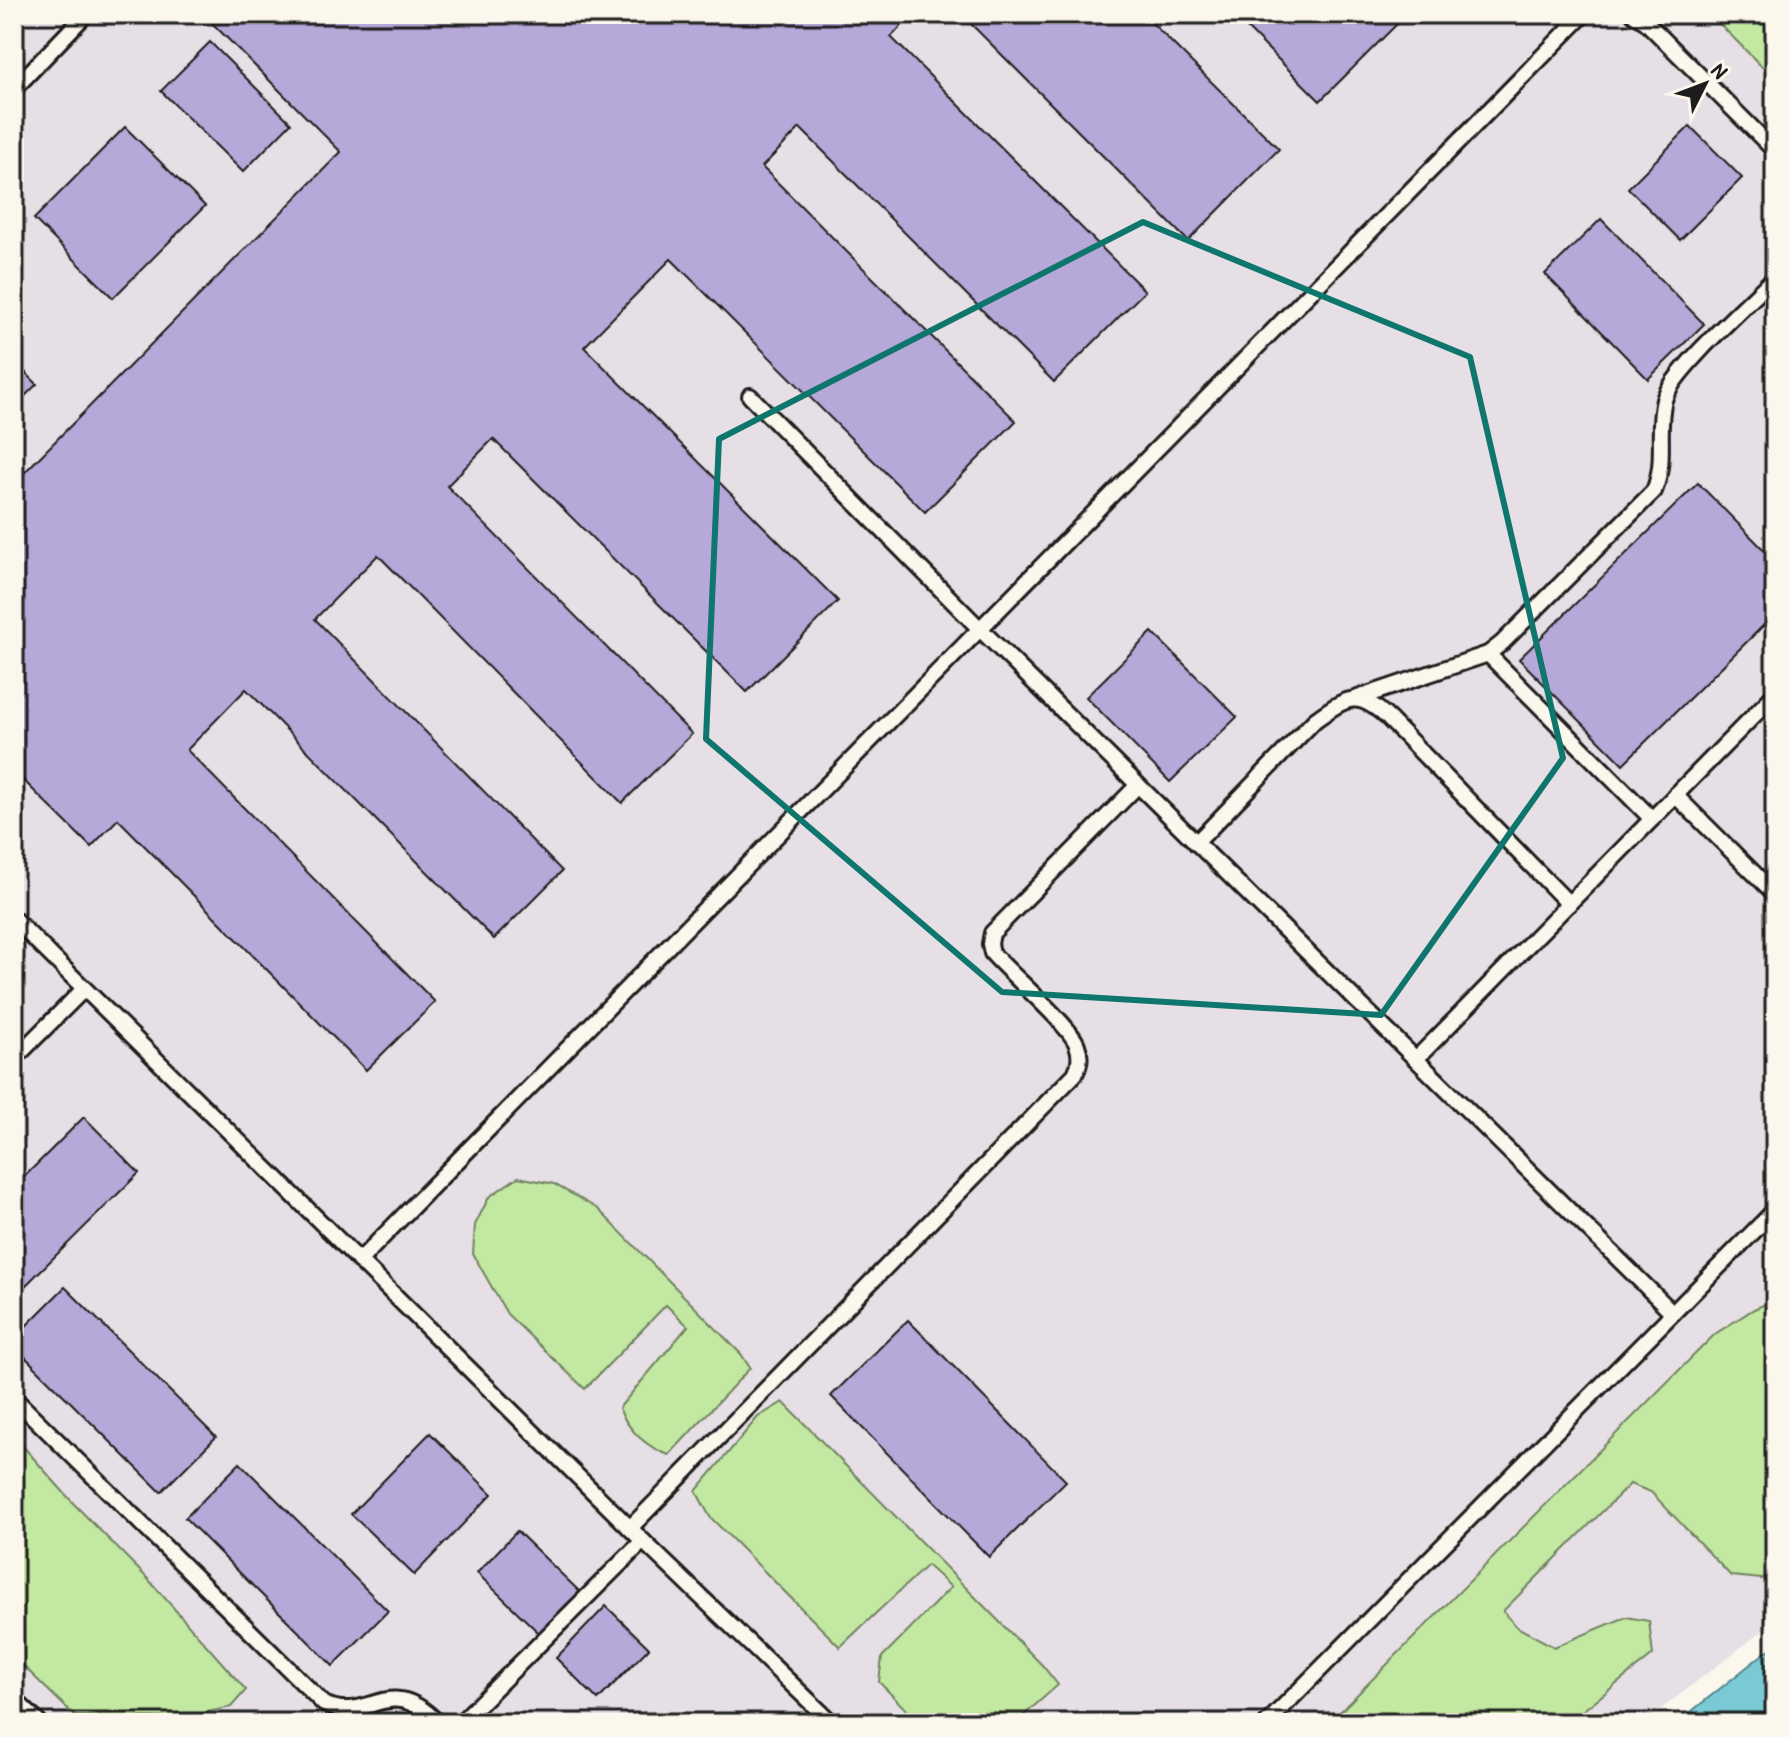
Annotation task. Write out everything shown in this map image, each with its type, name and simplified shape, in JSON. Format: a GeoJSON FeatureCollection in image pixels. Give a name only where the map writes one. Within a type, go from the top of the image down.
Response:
{"type":"FeatureCollection","features":[{"type":"Feature","properties":{"kind":"lane"},"geometry":{"type":"LineString","coordinates":[[14,89],[86,14]]}},
{"type":"Feature","properties":{"kind":"lane"},"geometry":{"type":"LineString","coordinates":[[359,1261],[1584,14]]}},
{"type":"Feature","properties":{"kind":"lane"},"geometry":{"type":"LineString","coordinates":[[1634,14],[1646,22],[1775,151]]}},
{"type":"Feature","properties":{"kind":"lane"},"geometry":{"type":"LineString","coordinates":[[1196,843],[1315,720],[1338,704],[1488,654],[1654,491],[1662,464],[1663,403],[1673,380],[1775,277]]}},
{"type":"Feature","properties":{"kind":"lane"},"geometry":{"type":"LineString","coordinates":[[750,396],[980,629],[1673,1313]]}},
{"type":"Feature","properties":{"kind":"lane"},"geometry":{"type":"LineString","coordinates":[[1488,654],[1652,819]]}},
{"type":"Feature","properties":{"kind":"lane"},"geometry":{"type":"LineString","coordinates":[[1416,1059],[1775,694]]}},
{"type":"Feature","properties":{"kind":"lane"},"geometry":{"type":"LineString","coordinates":[[1358,698],[1373,704],[1389,719],[1569,904]]}},
{"type":"Feature","properties":{"kind":"lane"},"geometry":{"type":"LineString","coordinates":[[630,1528],[1075,1074],[1079,1055],[1072,1035],[992,953],[992,933],[1138,785]]}},
{"type":"Feature","properties":{"kind":"lane"},"geometry":{"type":"LineString","coordinates":[[1675,795],[1775,894]]}},
{"type":"Feature","properties":{"kind":"lane"},"geometry":{"type":"LineString","coordinates":[[14,919],[643,1541],[832,1723]]}},
{"type":"Feature","properties":{"kind":"lane"},"geometry":{"type":"LineString","coordinates":[[14,1059],[84,989]]}},
{"type":"Feature","properties":{"kind":"lane"},"geometry":{"type":"LineString","coordinates":[[1267,1723],[1775,1210]]}},
{"type":"Feature","properties":{"kind":"lane"},"geometry":{"type":"LineString","coordinates":[[14,1398],[324,1704],[338,1711],[398,1698],[414,1703],[438,1723]]}},
{"type":"Feature","properties":{"kind":"lane"},"geometry":{"type":"LineString","coordinates":[[460,1723],[643,1541]]}},
{"type":"Feature","properties":{"kind":"lane"},"geometry":{"type":"LineString","coordinates":[[14,1699],[39,1723]]}},
{"type":"Feature","properties":{"kind":"highlighted area"},"geometry":{"type":"Polygon","coordinates":[[[1143,222],[1470,357],[1563,758],[1381,1015],[1002,992],[706,739],[719,439],[1143,222]]]}},
{"type":"Feature","properties":{"kind":"shaded area"},"geometry":{"type":"Polygon","coordinates":[[[14,14],[1775,14],[1775,1621],[1643,1723],[14,1723],[14,14]]]}},
{"type":"Feature","properties":{"kind":"green space"},"geometry":{"type":"Polygon","coordinates":[[[1710,14],[1775,15],[1775,80],[1710,14]]]}},
{"type":"Feature","properties":{"kind":"green space"},"geometry":{"type":"Polygon","coordinates":[[[518,1177],[554,1184],[598,1209],[741,1354],[750,1368],[669,1455],[639,1437],[627,1424],[619,1408],[688,1326],[666,1305],[585,1389],[507,1314],[473,1254],[475,1225],[489,1197],[518,1177]]]}},
{"type":"Feature","properties":{"kind":"green space"},"geometry":{"type":"Polygon","coordinates":[[[1775,1300],[1775,1569],[1762,1579],[1731,1576],[1651,1492],[1630,1484],[1503,1611],[1517,1627],[1554,1647],[1626,1617],[1649,1621],[1653,1655],[1567,1723],[1329,1723],[1715,1334],[1754,1309],[1775,1300]]]}},
{"type":"Feature","properties":{"kind":"green space"},"geometry":{"type":"Polygon","coordinates":[[[783,1402],[1042,1665],[1058,1685],[1015,1723],[919,1723],[879,1682],[882,1657],[951,1587],[927,1565],[840,1647],[710,1517],[696,1491],[758,1417],[783,1402]]]}},
{"type":"Feature","properties":{"kind":"green space"},"geometry":{"type":"Polygon","coordinates":[[[14,1436],[74,1504],[148,1579],[246,1690],[231,1707],[180,1718],[75,1716],[14,1657],[14,1436]]]}},
{"type":"Feature","properties":{"kind":"water"},"geometry":{"type":"Polygon","coordinates":[[[1775,1645],[1775,1723],[1677,1723],[1762,1655],[1775,1645]]]}},
{"type":"Feature","properties":{"kind":"building"},"geometry":{"type":"Polygon","coordinates":[[[203,14],[913,14],[891,37],[1145,291],[1054,382],[800,128],[762,167],[1016,421],[925,512],[671,259],[584,347],[838,601],[747,692],[493,439],[447,486],[692,734],[622,803],[378,555],[315,619],[562,871],[494,939],[246,689],[187,750],[435,1002],[366,1070],[118,819],[91,847],[14,771],[14,483],[341,152],[203,14]]]}},
{"type":"Feature","properties":{"kind":"building"},"geometry":{"type":"Polygon","coordinates":[[[961,14],[1143,14],[1279,149],[1188,241],[961,14]]]}},
{"type":"Feature","properties":{"kind":"building"},"geometry":{"type":"Polygon","coordinates":[[[1233,14],[1407,14],[1320,101],[1233,14]]]}},
{"type":"Feature","properties":{"kind":"building"},"geometry":{"type":"Polygon","coordinates":[[[210,42],[291,123],[243,172],[161,91],[210,42]]]}},
{"type":"Feature","properties":{"kind":"building"},"geometry":{"type":"Polygon","coordinates":[[[1690,126],[1742,178],[1680,240],[1628,188],[1690,126]]]}},
{"type":"Feature","properties":{"kind":"building"},"geometry":{"type":"Polygon","coordinates":[[[125,127],[205,206],[113,298],[34,219],[125,127]]]}},
{"type":"Feature","properties":{"kind":"building"},"geometry":{"type":"Polygon","coordinates":[[[1601,219],[1704,324],[1648,379],[1545,274],[1601,219]]]}},
{"type":"Feature","properties":{"kind":"building"},"geometry":{"type":"Polygon","coordinates":[[[14,361],[37,384],[14,407],[14,361]]]}},
{"type":"Feature","properties":{"kind":"building"},"geometry":{"type":"Polygon","coordinates":[[[1698,483],[1775,561],[1775,614],[1623,764],[1519,659],[1698,483]]]}},
{"type":"Feature","properties":{"kind":"building"},"geometry":{"type":"Polygon","coordinates":[[[1152,632],[1237,717],[1170,782],[1086,697],[1152,632]]]}},
{"type":"Feature","properties":{"kind":"building"},"geometry":{"type":"Polygon","coordinates":[[[84,1117],[139,1173],[14,1297],[14,1187],[84,1117]]]}},
{"type":"Feature","properties":{"kind":"building"},"geometry":{"type":"Polygon","coordinates":[[[65,1287],[216,1437],[161,1492],[14,1346],[14,1338],[65,1287]]]}},
{"type":"Feature","properties":{"kind":"building"},"geometry":{"type":"Polygon","coordinates":[[[908,1320],[1066,1481],[989,1557],[831,1396],[908,1320]]]}},
{"type":"Feature","properties":{"kind":"building"},"geometry":{"type":"Polygon","coordinates":[[[430,1433],[492,1494],[414,1575],[351,1514],[430,1433]]]}},
{"type":"Feature","properties":{"kind":"building"},"geometry":{"type":"Polygon","coordinates":[[[240,1463],[388,1611],[333,1666],[185,1518],[240,1463]]]}},
{"type":"Feature","properties":{"kind":"building"},"geometry":{"type":"Polygon","coordinates":[[[517,1531],[580,1592],[540,1634],[477,1573],[517,1531]]]}},
{"type":"Feature","properties":{"kind":"building"},"geometry":{"type":"Polygon","coordinates":[[[606,1606],[649,1648],[598,1700],[556,1658],[606,1606]]]}}]}
